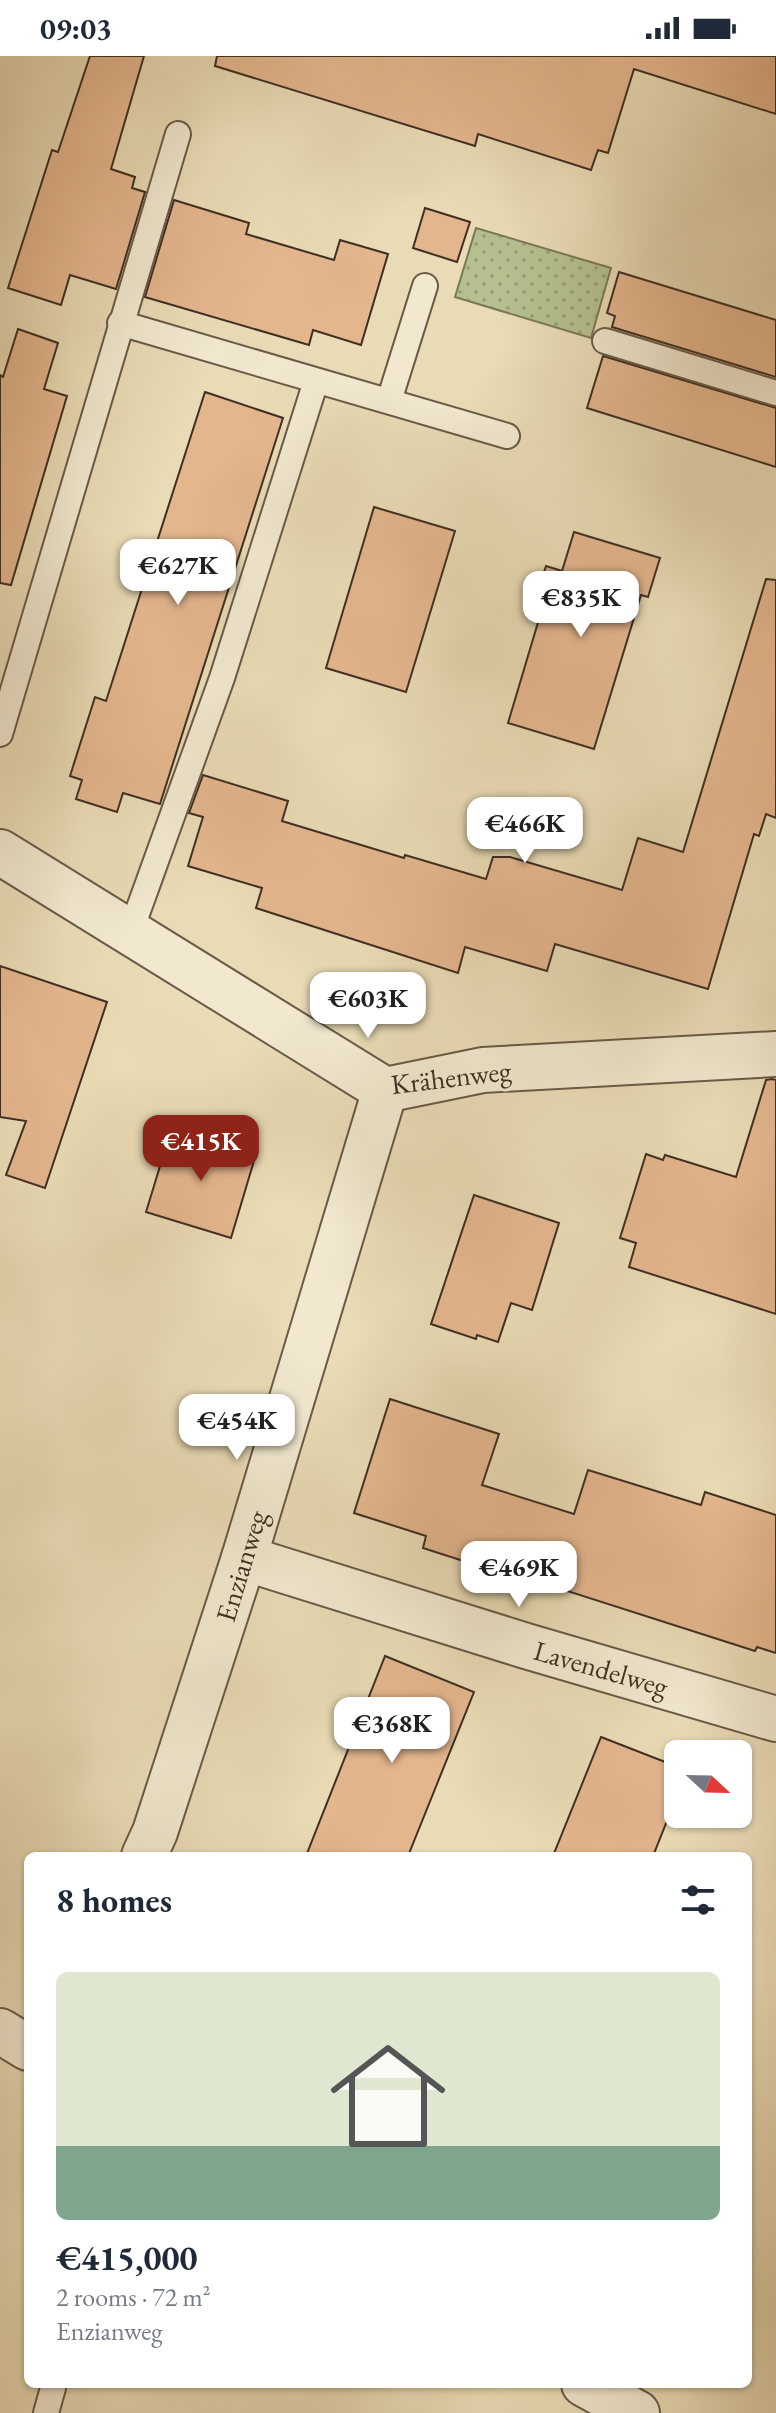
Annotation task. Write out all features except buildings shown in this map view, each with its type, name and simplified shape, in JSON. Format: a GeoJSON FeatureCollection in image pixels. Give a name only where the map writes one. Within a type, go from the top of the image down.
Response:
{"type":"FeatureCollection","features":[{"type":"Feature","properties":{"kind":"street","name":"Krähenweg"},"geometry":{"type":"LineString","coordinates":[[0,852],[385,1090],[483,1070],[776,1054]]}},
{"type":"Feature","properties":{"kind":"street","name":"Enzianweg"},"geometry":{"type":"LineString","coordinates":[[146,1852],[244,1558],[385,1090]]}},
{"type":"Feature","properties":{"kind":"street","name":"Lavendelweg"},"geometry":{"type":"LineString","coordinates":[[244,1558],[526,1646],[776,1719]]}},
{"type":"Feature","properties":{"kind":"street"},"geometry":{"type":"LineString","coordinates":[[0,2031],[24,2046]]}},
{"type":"Feature","properties":{"kind":"street"},"geometry":{"type":"LineString","coordinates":[[591,2388],[637,2413]]}},
{"type":"Feature","properties":{"kind":"lane"},"geometry":{"type":"LineString","coordinates":[[0,734],[178,134]]}},
{"type":"Feature","properties":{"kind":"lane"},"geometry":{"type":"LineString","coordinates":[[389,401],[425,286]]}},
{"type":"Feature","properties":{"kind":"lane"},"geometry":{"type":"LineString","coordinates":[[120,323],[507,436]]}},
{"type":"Feature","properties":{"kind":"lane"},"geometry":{"type":"LineString","coordinates":[[605,341],[776,393]]}},
{"type":"Feature","properties":{"kind":"lane"},"geometry":{"type":"LineString","coordinates":[[130,933],[222,678],[316,381]]}},
{"type":"Feature","properties":{"kind":"lane"},"geometry":{"type":"LineString","coordinates":[[46,2413],[53,2388]]}},
{"type":"Feature","properties":{"kind":"green space"},"geometry":{"type":"Polygon","coordinates":[[[476,228],[611,268],[591,338],[455,297],[476,228]]]}}]}
